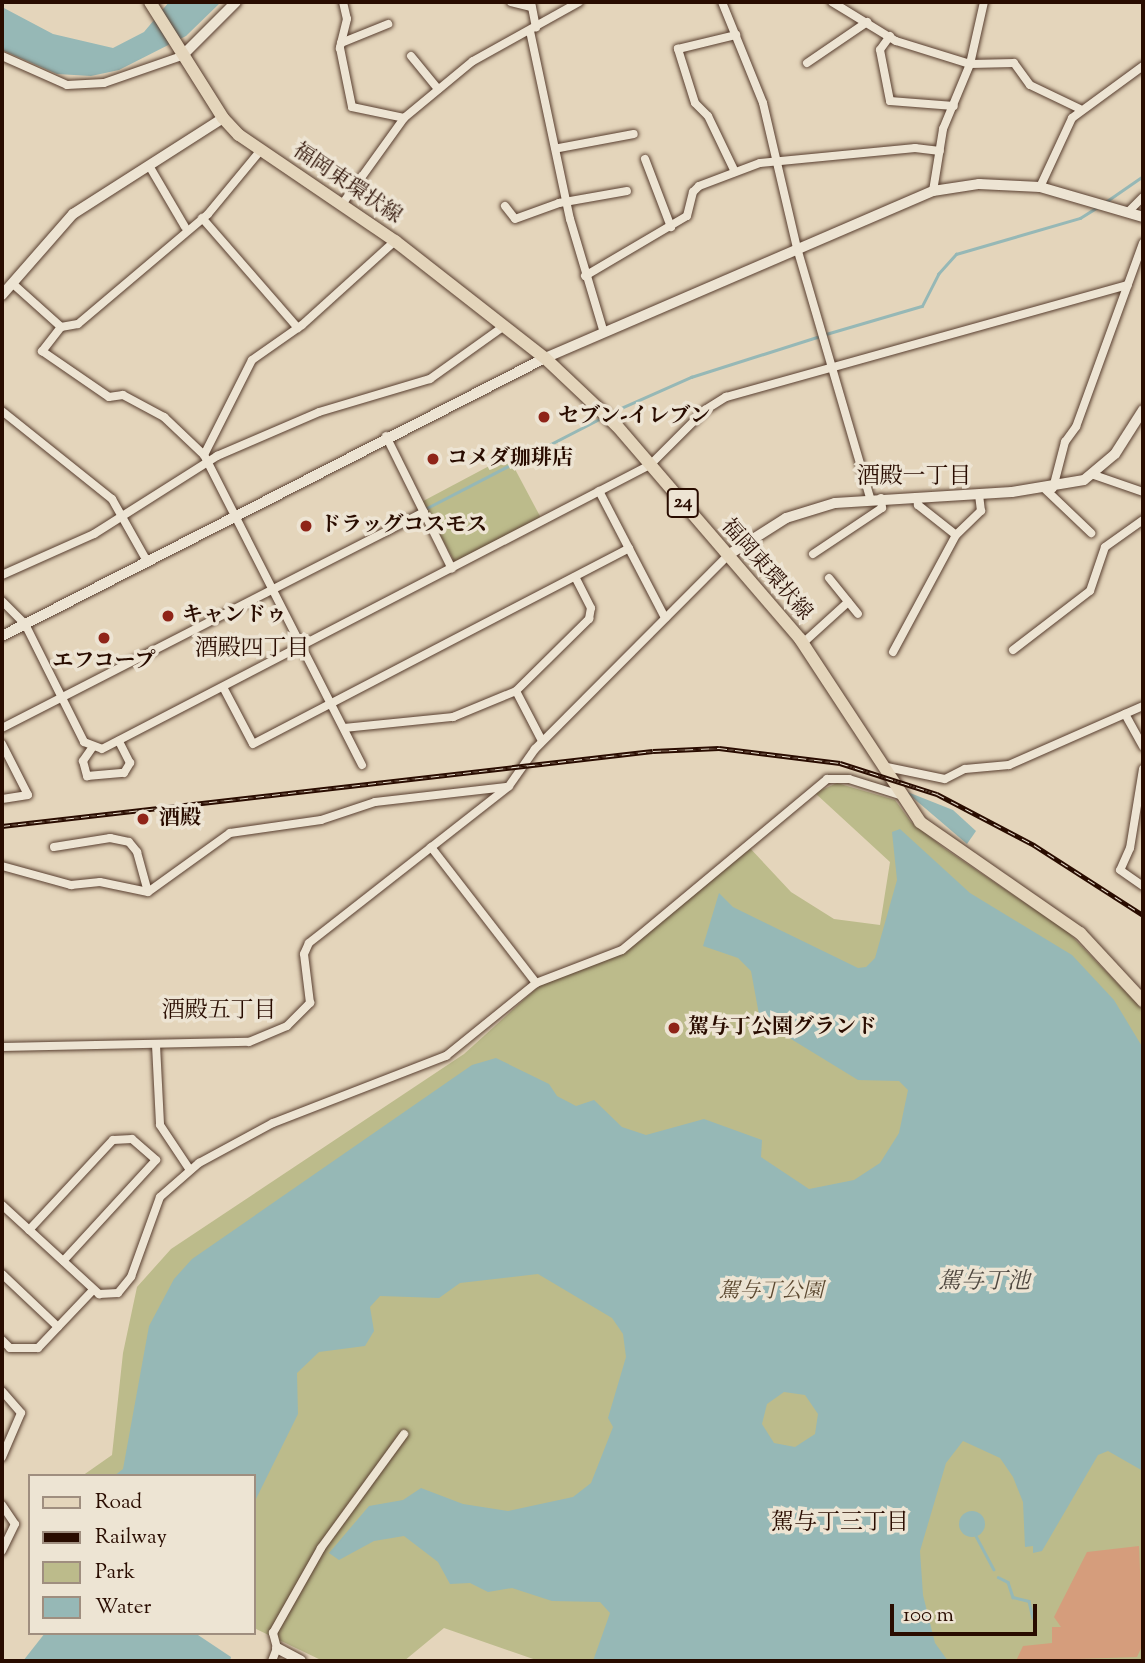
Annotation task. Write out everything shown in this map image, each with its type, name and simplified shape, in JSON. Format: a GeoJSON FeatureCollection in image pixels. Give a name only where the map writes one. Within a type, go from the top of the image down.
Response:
{"type":"FeatureCollection","features":[{"type":"Feature","properties":{"kind":"main road","name":"24"},"geometry":{"type":"LineString","coordinates":[[153,7],[179,52]]}},
{"type":"Feature","properties":{"kind":"main road","name":"福岡東環状線"},"geometry":{"type":"LineString","coordinates":[[179,52],[223,118],[261,150],[395,241],[545,358],[650,465],[803,643],[900,795],[930,829],[1080,933],[1143,1001]]}},
{"type":"Feature","properties":{"kind":"street"},"geometry":{"type":"LineString","coordinates":[[2,57],[67,85],[104,83],[179,52],[236,2]]}},
{"type":"Feature","properties":{"kind":"street"},"geometry":{"type":"LineString","coordinates":[[343,2],[341,43],[352,107],[404,118]]}},
{"type":"Feature","properties":{"kind":"street"},"geometry":{"type":"LineString","coordinates":[[511,2],[531,4],[533,30],[568,201],[585,276],[603,330]]}},
{"type":"Feature","properties":{"kind":"street"},"geometry":{"type":"LineString","coordinates":[[342,203],[404,118],[438,89],[474,61],[579,2]]}},
{"type":"Feature","properties":{"kind":"street"},"geometry":{"type":"LineString","coordinates":[[722,2],[763,103],[797,248],[834,371],[882,509],[813,554]]}},
{"type":"Feature","properties":{"kind":"street"},"geometry":{"type":"LineString","coordinates":[[832,2],[890,36],[970,64],[1014,63],[1030,85],[1080,109]]}},
{"type":"Feature","properties":{"kind":"street"},"geometry":{"type":"LineString","coordinates":[[933,191],[940,151],[970,64],[984,2]]}},
{"type":"Feature","properties":{"kind":"street"},"geometry":{"type":"LineString","coordinates":[[807,63],[867,22]]}},
{"type":"Feature","properties":{"kind":"street"},"geometry":{"type":"LineString","coordinates":[[341,43],[388,24]]}},
{"type":"Feature","properties":{"kind":"street"},"geometry":{"type":"LineString","coordinates":[[735,172],[708,116],[695,103],[678,49],[736,35]]}},
{"type":"Feature","properties":{"kind":"street"},"geometry":{"type":"LineString","coordinates":[[890,36],[880,50],[890,101],[954,106]]}},
{"type":"Feature","properties":{"kind":"street"},"geometry":{"type":"LineString","coordinates":[[411,56],[438,89]]}},
{"type":"Feature","properties":{"kind":"street"},"geometry":{"type":"LineString","coordinates":[[1040,187],[1080,109],[1143,66]]}},
{"type":"Feature","properties":{"kind":"street"},"geometry":{"type":"LineString","coordinates":[[2,295],[73,214],[151,169],[223,118]]}},
{"type":"Feature","properties":{"kind":"street"},"geometry":{"type":"LineString","coordinates":[[559,148],[634,134]]}},
{"type":"Feature","properties":{"kind":"street"},"geometry":{"type":"LineString","coordinates":[[585,276],[671,227],[692,209],[693,192],[735,172],[775,159],[923,147],[940,151]]}},
{"type":"Feature","properties":{"kind":"street"},"geometry":{"type":"LineString","coordinates":[[261,150],[202,218],[185,228],[88,317],[61,327],[41,351],[109,397],[123,395],[164,417],[204,455],[362,765]]}},
{"type":"Feature","properties":{"kind":"street"},"geometry":{"type":"LineString","coordinates":[[645,159],[671,227]]}},
{"type":"Feature","properties":{"kind":"street"},"geometry":{"type":"LineString","coordinates":[[151,169],[185,228]]}},
{"type":"Feature","properties":{"kind":"street"},"geometry":{"type":"LineString","coordinates":[[2,636],[148,563],[386,436],[603,330],[933,191],[990,183],[1040,187],[1130,210],[1143,216]]}},
{"type":"Feature","properties":{"kind":"street"},"geometry":{"type":"LineString","coordinates":[[505,206],[515,219],[568,201],[627,191]]}},
{"type":"Feature","properties":{"kind":"street"},"geometry":{"type":"LineString","coordinates":[[1130,210],[1143,197]]}},
{"type":"Feature","properties":{"kind":"street"},"geometry":{"type":"LineString","coordinates":[[202,218],[298,328]]}},
{"type":"Feature","properties":{"kind":"street"},"geometry":{"type":"LineString","coordinates":[[204,455],[252,360],[298,328],[395,241]]}},
{"type":"Feature","properties":{"kind":"street"},"geometry":{"type":"LineString","coordinates":[[1049,488],[1065,442],[1076,427],[1143,243]]}},
{"type":"Feature","properties":{"kind":"street"},"geometry":{"type":"LineString","coordinates":[[12,283],[61,327]]}},
{"type":"Feature","properties":{"kind":"street"},"geometry":{"type":"LineString","coordinates":[[119,741],[129,767],[124,773],[87,776],[83,761],[92,748],[119,741],[650,465],[705,410],[726,397],[834,371],[1128,285]]}},
{"type":"Feature","properties":{"kind":"street"},"geometry":{"type":"LineString","coordinates":[[2,575],[94,534],[123,513],[208,464],[318,411],[430,379],[504,326]]}},
{"type":"Feature","properties":{"kind":"street"},"geometry":{"type":"LineString","coordinates":[[1094,475],[1143,410]]}},
{"type":"Feature","properties":{"kind":"street"},"geometry":{"type":"LineString","coordinates":[[3,413],[76,467],[123,513],[148,563]]}},
{"type":"Feature","properties":{"kind":"street"},"geometry":{"type":"LineString","coordinates":[[386,436],[452,569]]}},
{"type":"Feature","properties":{"kind":"street"},"geometry":{"type":"LineString","coordinates":[[2,1047],[249,1042],[287,1026],[310,1003],[304,954],[309,943],[509,786],[542,741],[728,555],[808,509],[876,498],[1049,488],[1094,475],[1143,492]]}},
{"type":"Feature","properties":{"kind":"street"},"geometry":{"type":"LineString","coordinates":[[1049,488],[1091,533]]}},
{"type":"Feature","properties":{"kind":"street"},"geometry":{"type":"LineString","coordinates":[[599,491],[665,618]]}},
{"type":"Feature","properties":{"kind":"street"},"geometry":{"type":"LineString","coordinates":[[893,652],[956,535],[981,511],[979,494]]}},
{"type":"Feature","properties":{"kind":"street"},"geometry":{"type":"LineString","coordinates":[[917,497],[918,505],[956,535]]}},
{"type":"Feature","properties":{"kind":"street"},"geometry":{"type":"LineString","coordinates":[[2,728],[424,513]]}},
{"type":"Feature","properties":{"kind":"street"},"geometry":{"type":"LineString","coordinates":[[1013,650],[1090,591],[1105,547],[1142,524]]}},
{"type":"Feature","properties":{"kind":"street"},"geometry":{"type":"LineString","coordinates":[[223,687],[253,744],[629,548]]}},
{"type":"Feature","properties":{"kind":"street"},"geometry":{"type":"LineString","coordinates":[[344,728],[453,717],[516,691],[589,619],[591,608],[575,577]]}},
{"type":"Feature","properties":{"kind":"street"},"geometry":{"type":"LineString","coordinates":[[829,578],[859,614]]}},
{"type":"Feature","properties":{"kind":"street"},"geometry":{"type":"LineString","coordinates":[[2,601],[25,624],[61,698],[92,748]]}},
{"type":"Feature","properties":{"kind":"street"},"geometry":{"type":"LineString","coordinates":[[803,643],[848,602]]}},
{"type":"Feature","properties":{"kind":"street"},"geometry":{"type":"LineString","coordinates":[[516,691],[542,741]]}},
{"type":"Feature","properties":{"kind":"street"},"geometry":{"type":"LineString","coordinates":[[882,766],[945,779],[965,769],[1009,765],[1143,706]]}},
{"type":"Feature","properties":{"kind":"street"},"geometry":{"type":"LineString","coordinates":[[1125,714],[1143,746]]}},
{"type":"Feature","properties":{"kind":"street"},"geometry":{"type":"LineString","coordinates":[[2,744],[28,795],[2,799]]}},
{"type":"Feature","properties":{"kind":"street"},"geometry":{"type":"LineString","coordinates":[[1143,769],[1130,848],[1120,870],[1143,886]]}},
{"type":"Feature","properties":{"kind":"street"},"geometry":{"type":"LineString","coordinates":[[2,1205],[93,1290],[106,1295],[126,1286],[160,1197],[190,1170],[273,1123],[446,1056],[536,983],[622,950],[827,779],[849,779],[900,795]]}},
{"type":"Feature","properties":{"kind":"street"},"geometry":{"type":"LineString","coordinates":[[2,866],[71,885],[100,882],[148,892],[230,833],[321,820],[375,802],[509,786]]}},
{"type":"Feature","properties":{"kind":"street"},"geometry":{"type":"LineString","coordinates":[[54,847],[110,838],[129,842],[140,860],[148,892]]}},
{"type":"Feature","properties":{"kind":"street"},"geometry":{"type":"LineString","coordinates":[[431,847],[536,983]]}},
{"type":"Feature","properties":{"kind":"street"},"geometry":{"type":"LineString","coordinates":[[156,1045],[160,1125],[190,1170]]}},
{"type":"Feature","properties":{"kind":"street"},"geometry":{"type":"LineString","coordinates":[[29,1230],[113,1140],[132,1139],[156,1160],[63,1261]]}},
{"type":"Feature","properties":{"kind":"street"},"geometry":{"type":"LineString","coordinates":[[2,1274],[58,1326]]}},
{"type":"Feature","properties":{"kind":"street"},"geometry":{"type":"LineString","coordinates":[[2,1340],[10,1348],[38,1348],[93,1290]]}},
{"type":"Feature","properties":{"kind":"street"},"geometry":{"type":"LineString","coordinates":[[2,1391],[22,1413],[2,1457]]}},
{"type":"Feature","properties":{"kind":"street"},"geometry":{"type":"LineString","coordinates":[[272,1661],[277,1648],[273,1633],[321,1548],[404,1434]]}},
{"type":"Feature","properties":{"kind":"street"},"geometry":{"type":"LineString","coordinates":[[2,1505],[15,1524],[2,1549]]}},
{"type":"Feature","properties":{"kind":"street"},"geometry":{"type":"LineString","coordinates":[[277,1648],[301,1661]]}},
{"type":"Feature","properties":{"kind":"green space"},"geometry":{"type":"Polygon","coordinates":[[[508,456],[541,518],[455,563],[422,502],[508,456]]]}},
{"type":"Feature","properties":{"kind":"green space","name":"駕与丁池"},"geometry":{"type":"Polygon","coordinates":[[[837,783],[895,800],[911,822],[944,848],[1068,932],[1143,1010],[1143,1661],[539,1661],[444,1628],[404,1661],[323,1661],[256,1629],[256,1474],[85,1474],[112,1455],[123,1353],[137,1287],[171,1249],[464,1054],[539,986],[623,952],[748,846],[791,892],[834,919],[880,925],[890,862],[815,793],[837,783]]]}},
{"type":"Feature","properties":{"kind":"water"},"geometry":{"type":"Polygon","coordinates":[[[169,2],[221,2],[186,36],[119,70],[91,76],[57,74],[2,50],[2,7],[53,34],[113,48],[144,32],[169,2]]]}},
{"type":"Feature","properties":{"kind":"water"},"geometry":{"type":"Polygon","coordinates":[[[905,791],[953,810],[976,831],[967,844],[905,791]]]}},
{"type":"Feature","properties":{"kind":"water","name":"駕与丁池"},"geometry":{"type":"Polygon","coordinates":[[[900,829],[970,893],[1072,955],[1114,1000],[1143,1048],[1143,1471],[1108,1451],[1098,1455],[1042,1551],[1033,1553],[1033,1546],[1025,1547],[1023,1502],[1013,1477],[1000,1458],[963,1441],[946,1463],[920,1551],[923,1595],[935,1643],[948,1661],[593,1661],[610,1613],[600,1602],[552,1601],[512,1588],[488,1592],[470,1583],[450,1584],[438,1562],[404,1536],[374,1541],[339,1560],[329,1553],[369,1506],[403,1500],[421,1488],[463,1504],[508,1511],[573,1497],[591,1483],[613,1427],[608,1418],[626,1357],[623,1334],[612,1318],[538,1274],[460,1283],[439,1298],[380,1296],[370,1307],[374,1331],[365,1346],[319,1352],[297,1373],[298,1414],[256,1499],[256,1474],[117,1474],[123,1469],[149,1326],[174,1279],[192,1259],[472,1065],[496,1058],[549,1084],[557,1096],[576,1106],[594,1100],[622,1127],[646,1135],[704,1119],[762,1140],[761,1157],[809,1189],[854,1180],[880,1163],[899,1133],[908,1090],[899,1081],[858,1080],[760,1020],[751,971],[738,958],[703,946],[719,893],[733,907],[858,968],[866,967],[875,958],[897,880],[892,832],[900,829]],[[784,1392],[767,1404],[762,1424],[774,1443],[795,1447],[815,1434],[818,1414],[805,1395],[784,1392]]]}},
{"type":"Feature","properties":{"kind":"water"},"geometry":{"type":"Polygon","coordinates":[[[972,1511],[981,1515],[985,1524],[981,1533],[972,1537],[963,1533],[959,1524],[963,1515],[972,1511]]]}},
{"type":"Feature","properties":{"kind":"water"},"geometry":{"type":"Polygon","coordinates":[[[43,1635],[198,1635],[231,1657],[230,1661],[23,1661],[43,1635]]]}},
{"type":"Feature","properties":{"kind":"building"},"geometry":{"type":"Polygon","coordinates":[[[1139,1546],[1143,1644],[1137,1657],[1016,1661],[1023,1646],[1052,1643],[1052,1627],[1061,1627],[1054,1617],[1087,1552],[1139,1546]]]}},
{"type":"Feature","properties":{"kind":"waterway"},"geometry":{"type":"LineString","coordinates":[[1104,203],[1143,176]]}},
{"type":"Feature","properties":{"kind":"waterway"},"geometry":{"type":"LineString","coordinates":[[826,334],[922,306],[938,274],[956,254],[1080,218],[1096,208]]}},
{"type":"Feature","properties":{"kind":"waterway"},"geometry":{"type":"LineString","coordinates":[[610,413],[691,377],[820,336]]}},
{"type":"Feature","properties":{"kind":"waterway"},"geometry":{"type":"LineString","coordinates":[[423,510],[601,418]]}},
{"type":"Feature","properties":{"kind":"waterway"},"geometry":{"type":"LineString","coordinates":[[975,1534],[994,1569]]}},
{"type":"Feature","properties":{"kind":"waterway"},"geometry":{"type":"LineString","coordinates":[[998,1577],[1008,1582],[1013,1597],[1029,1601],[1033,1618]]}},
{"type":"Feature","properties":{"kind":"railway"},"geometry":{"type":"LineString","coordinates":[[2,826],[653,751],[719,748],[840,763],[937,794],[1034,845],[1143,915]]}},
{"type":"Feature","properties":{"kind":"place","name":"セブン-イレブン"},"geometry":{"type":"Point","coordinates":[544,417]}},
{"type":"Feature","properties":{"kind":"place","name":"コメダ珈琲店"},"geometry":{"type":"Point","coordinates":[433,459]}},
{"type":"Feature","properties":{"kind":"place","name":"ドラッグコスモス"},"geometry":{"type":"Point","coordinates":[306,526]}},
{"type":"Feature","properties":{"kind":"place","name":"キャンドゥ"},"geometry":{"type":"Point","coordinates":[168,616]}},
{"type":"Feature","properties":{"kind":"place","name":"エフコープ"},"geometry":{"type":"Point","coordinates":[104,638]}},
{"type":"Feature","properties":{"kind":"place","name":"酒殿"},"geometry":{"type":"Point","coordinates":[143,819]}},
{"type":"Feature","properties":{"kind":"place","name":"駕与丁公園グランド"},"geometry":{"type":"Point","coordinates":[674,1028]}},
{"type":"Feature","properties":{"kind":"district","name":"酒殿一丁目"},"geometry":{"type":"Point","coordinates":[914,478]}},
{"type":"Feature","properties":{"kind":"district","name":"酒殿四丁目"},"geometry":{"type":"Point","coordinates":[252,650]}},
{"type":"Feature","properties":{"kind":"district","name":"酒殿五丁目"},"geometry":{"type":"Point","coordinates":[219,1012]}},
{"type":"Feature","properties":{"kind":"district","name":"駕与丁三丁目"},"geometry":{"type":"Point","coordinates":[840,1524]}},
{"type":"Feature","properties":{"kind":"park label","name":"駕与丁公園"},"geometry":{"type":"Point","coordinates":[771,1292]}}]}
